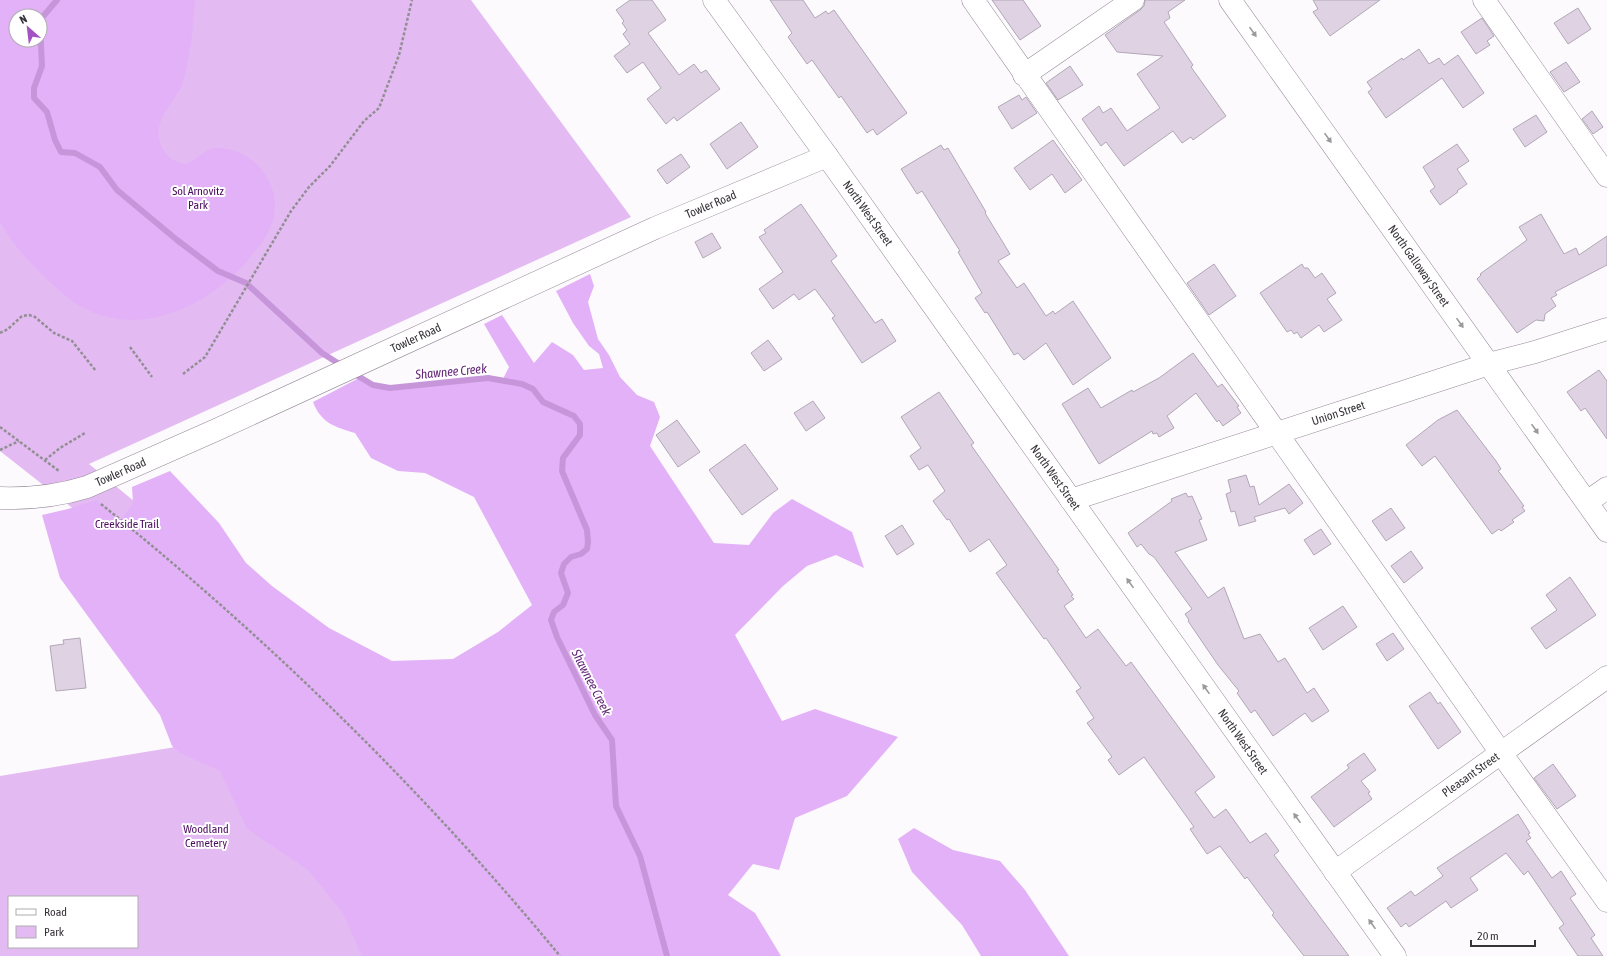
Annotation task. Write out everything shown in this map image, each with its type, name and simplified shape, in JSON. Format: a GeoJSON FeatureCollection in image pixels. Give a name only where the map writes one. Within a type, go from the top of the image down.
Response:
{"type":"FeatureCollection","features":[{"type":"Feature","properties":{"kind":"street","name":"North West Street"},"geometry":{"type":"LineString","coordinates":[[714,0],[827,156],[1395,956]]}},
{"type":"Feature","properties":{"kind":"street"},"geometry":{"type":"LineString","coordinates":[[973,0],[1024,75],[1501,753],[1607,901]]}},
{"type":"Feature","properties":{"kind":"street"},"geometry":{"type":"LineString","coordinates":[[1024,75],[1133,0]]}},
{"type":"Feature","properties":{"kind":"street","name":"North Galloway Street"},"geometry":{"type":"LineString","coordinates":[[1230,0],[1607,531]]}},
{"type":"Feature","properties":{"kind":"street"},"geometry":{"type":"LineString","coordinates":[[1484,0],[1607,176]]}},
{"type":"Feature","properties":{"kind":"street","name":"Towler Road"},"geometry":{"type":"LineString","coordinates":[[0,498],[42,497],[82,488],[216,430],[655,228],[827,156]]}},
{"type":"Feature","properties":{"kind":"street","name":"Union Street"},"geometry":{"type":"LineString","coordinates":[[1071,500],[1276,432],[1489,364],[1535,352],[1607,329]]}},
{"type":"Feature","properties":{"kind":"street"},"geometry":{"type":"LineString","coordinates":[[1587,502],[1607,488]]}},
{"type":"Feature","properties":{"kind":"street","name":"Pleasant Street"},"geometry":{"type":"LineString","coordinates":[[1335,872],[1607,677]]}},
{"type":"Feature","properties":{"kind":"path"},"geometry":{"type":"LineString","coordinates":[[182,374],[205,357],[291,211],[309,187],[330,166],[344,145],[364,121],[379,108],[399,55],[412,0]]}},
{"type":"Feature","properties":{"kind":"path"},"geometry":{"type":"LineString","coordinates":[[0,333],[8,329],[22,316],[29,315],[35,317],[54,333],[72,341],[96,372]]}},
{"type":"Feature","properties":{"kind":"path"},"geometry":{"type":"LineString","coordinates":[[130,346],[152,377]]}},
{"type":"Feature","properties":{"kind":"path"},"geometry":{"type":"LineString","coordinates":[[0,427],[82,488],[204,589],[323,699],[436,814],[508,894],[560,956]]}},
{"type":"Feature","properties":{"kind":"path"},"geometry":{"type":"LineString","coordinates":[[45,460],[60,448],[85,434]]}},
{"type":"Feature","properties":{"kind":"path"},"geometry":{"type":"LineString","coordinates":[[0,450],[19,440]]}},
{"type":"Feature","properties":{"kind":"green space","name":"Sol Arnovitz Park"},"geometry":{"type":"Polygon","coordinates":[[[0,0],[471,0],[631,217],[89,464],[203,558],[75,510],[0,451],[0,0]]]}},
{"type":"Feature","properties":{"kind":"green space"},"geometry":{"type":"Polygon","coordinates":[[[0,0],[195,0],[190,50],[184,79],[181,88],[165,112],[161,121],[159,139],[167,154],[172,159],[181,163],[185,164],[193,160],[207,150],[216,148],[229,149],[242,154],[253,161],[262,170],[274,193],[275,207],[273,220],[267,234],[258,248],[237,272],[220,287],[202,299],[182,309],[162,316],[141,319],[120,319],[99,314],[78,305],[68,298],[23,255],[0,222],[0,0]]]}},
{"type":"Feature","properties":{"kind":"green space","name":"Creekside Trail"},"geometry":{"type":"Polygon","coordinates":[[[590,274],[594,286],[588,302],[598,339],[609,355],[620,377],[637,395],[654,402],[660,417],[650,446],[714,543],[749,545],[773,513],[792,499],[852,532],[864,568],[836,555],[807,566],[783,586],[735,635],[782,721],[815,709],[898,737],[847,796],[795,818],[779,870],[753,864],[728,895],[755,913],[781,956],[362,956],[342,912],[308,870],[247,829],[220,771],[180,753],[172,746],[160,715],[60,578],[42,515],[96,500],[121,520],[133,503],[132,487],[170,471],[219,523],[246,563],[272,586],[329,628],[392,661],[453,659],[498,632],[532,605],[474,497],[425,473],[398,471],[371,458],[355,433],[341,429],[330,423],[320,415],[313,402],[361,377],[373,385],[390,388],[488,378],[503,379],[509,367],[484,324],[502,315],[534,363],[552,342],[573,355],[584,370],[603,368],[599,354],[589,346],[573,323],[556,291],[590,274]]]}},
{"type":"Feature","properties":{"kind":"green space","name":"Woodland Cemetery"},"geometry":{"type":"Polygon","coordinates":[[[254,734],[380,956],[0,956],[0,776],[254,734]]]}},
{"type":"Feature","properties":{"kind":"green space"},"geometry":{"type":"Polygon","coordinates":[[[914,828],[953,850],[1000,861],[1025,890],[1069,956],[981,956],[962,925],[912,872],[898,839],[914,828]]]}},
{"type":"Feature","properties":{"kind":"building"},"geometry":{"type":"Polygon","coordinates":[[[630,0],[652,0],[666,20],[648,33],[679,75],[694,64],[701,73],[706,70],[720,89],[677,121],[674,117],[666,124],[647,99],[661,88],[643,62],[627,73],[614,56],[630,44],[623,34],[627,30],[622,23],[624,21],[616,10],[630,0]]]}},
{"type":"Feature","properties":{"kind":"building"},"geometry":{"type":"Polygon","coordinates":[[[770,0],[803,0],[815,18],[826,11],[828,14],[834,10],[907,113],[877,135],[873,129],[867,133],[841,96],[839,98],[812,60],[807,64],[788,37],[792,33],[770,0]]]}},
{"type":"Feature","properties":{"kind":"building"},"geometry":{"type":"Polygon","coordinates":[[[992,0],[1023,0],[1041,26],[1020,40],[992,0]]]}},
{"type":"Feature","properties":{"kind":"building"},"geometry":{"type":"Polygon","coordinates":[[[1145,0],[1185,0],[1168,12],[1170,18],[1164,22],[1193,65],[1191,67],[1226,116],[1193,140],[1191,137],[1182,143],[1173,131],[1124,166],[1106,142],[1101,146],[1082,119],[1099,106],[1103,113],[1111,108],[1127,131],[1160,108],[1137,74],[1163,56],[1117,52],[1105,35],[1140,10],[1144,6],[1145,0]]]}},
{"type":"Feature","properties":{"kind":"building"},"geometry":{"type":"Polygon","coordinates":[[[1313,0],[1380,0],[1330,36],[1313,12],[1318,9],[1313,0]]]}},
{"type":"Feature","properties":{"kind":"building"},"geometry":{"type":"Polygon","coordinates":[[[1578,8],[1591,29],[1568,44],[1554,23],[1578,8]]]}},
{"type":"Feature","properties":{"kind":"building"},"geometry":{"type":"Polygon","coordinates":[[[1482,18],[1494,36],[1487,41],[1490,45],[1476,54],[1461,32],[1482,18]]]}},
{"type":"Feature","properties":{"kind":"building"},"geometry":{"type":"Polygon","coordinates":[[[1419,49],[1429,64],[1439,58],[1444,65],[1458,55],[1484,93],[1463,108],[1442,78],[1386,118],[1368,92],[1372,89],[1367,82],[1402,58],[1403,60],[1419,49]]]}},
{"type":"Feature","properties":{"kind":"building"},"geometry":{"type":"Polygon","coordinates":[[[1566,62],[1580,82],[1564,92],[1550,72],[1566,62]]]}},
{"type":"Feature","properties":{"kind":"building"},"geometry":{"type":"Polygon","coordinates":[[[1070,66],[1083,85],[1058,100],[1046,83],[1070,66]]]}},
{"type":"Feature","properties":{"kind":"building"},"geometry":{"type":"Polygon","coordinates":[[[1019,95],[1022,100],[1026,97],[1037,113],[1012,129],[998,107],[1019,95]]]}},
{"type":"Feature","properties":{"kind":"building"},"geometry":{"type":"Polygon","coordinates":[[[1592,111],[1603,127],[1593,134],[1582,119],[1592,111]]]}},
{"type":"Feature","properties":{"kind":"building"},"geometry":{"type":"Polygon","coordinates":[[[1536,115],[1547,132],[1525,147],[1513,129],[1536,115]]]}},
{"type":"Feature","properties":{"kind":"building"},"geometry":{"type":"Polygon","coordinates":[[[741,122],[758,147],[727,169],[710,144],[741,122]]]}},
{"type":"Feature","properties":{"kind":"building"},"geometry":{"type":"Polygon","coordinates":[[[1053,140],[1082,180],[1065,193],[1052,174],[1030,190],[1014,168],[1053,140]]]}},
{"type":"Feature","properties":{"kind":"building"},"geometry":{"type":"Polygon","coordinates":[[[1457,144],[1469,161],[1457,169],[1467,184],[1440,205],[1430,191],[1435,187],[1423,167],[1457,144]]]}},
{"type":"Feature","properties":{"kind":"building"},"geometry":{"type":"Polygon","coordinates":[[[941,145],[944,150],[948,148],[1010,254],[998,261],[1017,288],[1024,283],[1046,316],[1053,311],[1055,314],[1073,301],[1111,358],[1073,385],[1046,343],[1024,360],[1018,353],[1014,355],[987,312],[985,313],[975,298],[982,293],[958,252],[960,251],[922,191],[917,194],[901,169],[941,145]]]}},
{"type":"Feature","properties":{"kind":"building"},"geometry":{"type":"Polygon","coordinates":[[[681,154],[690,167],[667,184],[657,170],[681,154]]]}},
{"type":"Feature","properties":{"kind":"building"},"geometry":{"type":"Polygon","coordinates":[[[801,204],[837,256],[831,261],[875,323],[882,319],[896,341],[862,363],[832,318],[835,316],[815,289],[799,300],[794,294],[773,309],[759,289],[783,272],[759,237],[766,233],[764,230],[801,204]]]}},
{"type":"Feature","properties":{"kind":"building"},"geometry":{"type":"Polygon","coordinates":[[[1541,214],[1564,254],[1576,248],[1579,255],[1607,236],[1607,265],[1555,292],[1557,295],[1551,298],[1556,306],[1545,314],[1544,321],[1536,320],[1517,333],[1477,279],[1481,275],[1480,274],[1527,240],[1519,227],[1541,214]]]}},
{"type":"Feature","properties":{"kind":"building"},"geometry":{"type":"Polygon","coordinates":[[[712,233],[721,248],[703,258],[695,242],[712,233]]]}},
{"type":"Feature","properties":{"kind":"building"},"geometry":{"type":"Polygon","coordinates":[[[1214,264],[1236,296],[1209,315],[1187,283],[1214,264]]]}},
{"type":"Feature","properties":{"kind":"building"},"geometry":{"type":"Polygon","coordinates":[[[1302,264],[1304,268],[1308,268],[1315,278],[1322,273],[1336,293],[1327,299],[1342,320],[1324,332],[1319,325],[1301,338],[1297,332],[1294,334],[1291,330],[1287,332],[1260,293],[1302,264]]]}},
{"type":"Feature","properties":{"kind":"building"},"geometry":{"type":"Polygon","coordinates":[[[768,340],[782,359],[764,371],[751,353],[768,340]]]}},
{"type":"Feature","properties":{"kind":"building"},"geometry":{"type":"Polygon","coordinates":[[[1193,353],[1218,387],[1222,384],[1239,406],[1237,407],[1241,413],[1223,426],[1219,420],[1217,422],[1196,393],[1167,416],[1174,428],[1159,437],[1157,433],[1153,434],[1152,431],[1099,464],[1062,404],[1088,388],[1101,408],[1132,390],[1133,392],[1159,378],[1193,353]]]}},
{"type":"Feature","properties":{"kind":"building"},"geometry":{"type":"Polygon","coordinates":[[[1599,370],[1607,381],[1607,439],[1585,408],[1581,411],[1567,392],[1599,370]]]}},
{"type":"Feature","properties":{"kind":"building"},"geometry":{"type":"Polygon","coordinates":[[[939,392],[974,443],[971,445],[1059,570],[1057,571],[1073,595],[1071,596],[1074,599],[1064,606],[1086,638],[1098,629],[1126,666],[1131,662],[1215,777],[1195,792],[1214,818],[1226,809],[1250,843],[1266,833],[1279,851],[1274,855],[1349,956],[1304,956],[1272,915],[1274,913],[1247,877],[1245,879],[1220,846],[1207,854],[1190,829],[1194,827],[1144,757],[1119,775],[1108,760],[1112,757],[1087,723],[1094,718],[1076,691],[1081,688],[1046,638],[1044,639],[996,573],[1007,565],[989,539],[970,552],[949,519],[947,520],[933,501],[945,491],[928,465],[919,470],[910,456],[921,448],[901,417],[939,392]]]}},
{"type":"Feature","properties":{"kind":"building"},"geometry":{"type":"Polygon","coordinates":[[[813,401],[825,418],[806,431],[794,413],[813,401]]]}},
{"type":"Feature","properties":{"kind":"building"},"geometry":{"type":"Polygon","coordinates":[[[1457,410],[1496,461],[1501,469],[1498,471],[1524,506],[1522,507],[1525,511],[1512,520],[1514,522],[1501,531],[1499,529],[1492,534],[1435,456],[1422,466],[1406,445],[1438,420],[1457,410]]]}},
{"type":"Feature","properties":{"kind":"building"},"geometry":{"type":"Polygon","coordinates":[[[677,420],[700,452],[678,467],[656,435],[677,420]]]}},
{"type":"Feature","properties":{"kind":"building"},"geometry":{"type":"Polygon","coordinates":[[[745,444],[778,489],[742,515],[709,470],[745,444]]]}},
{"type":"Feature","properties":{"kind":"building"},"geometry":{"type":"Polygon","coordinates":[[[1246,475],[1250,487],[1254,486],[1259,505],[1289,484],[1303,503],[1289,514],[1285,508],[1254,517],[1256,521],[1239,526],[1235,511],[1231,512],[1226,494],[1231,492],[1228,480],[1246,475]]]}},
{"type":"Feature","properties":{"kind":"building"},"geometry":{"type":"Polygon","coordinates":[[[1186,493],[1188,497],[1192,496],[1202,519],[1199,520],[1207,540],[1175,552],[1208,598],[1224,587],[1244,639],[1260,634],[1278,662],[1285,658],[1307,693],[1314,688],[1329,711],[1312,722],[1305,713],[1273,736],[1255,710],[1251,713],[1237,693],[1239,691],[1218,665],[1188,621],[1189,620],[1185,614],[1192,609],[1154,557],[1149,554],[1141,544],[1137,547],[1128,533],[1172,501],[1171,499],[1186,493]]]}},
{"type":"Feature","properties":{"kind":"building"},"geometry":{"type":"Polygon","coordinates":[[[1391,508],[1405,528],[1386,541],[1372,521],[1391,508]]]}},
{"type":"Feature","properties":{"kind":"building"},"geometry":{"type":"Polygon","coordinates":[[[902,525],[914,544],[897,555],[885,536],[902,525]]]}},
{"type":"Feature","properties":{"kind":"building"},"geometry":{"type":"Polygon","coordinates":[[[1321,529],[1331,544],[1314,555],[1304,540],[1321,529]]]}},
{"type":"Feature","properties":{"kind":"building"},"geometry":{"type":"Polygon","coordinates":[[[1411,551],[1423,568],[1404,583],[1391,566],[1411,551]]]}},
{"type":"Feature","properties":{"kind":"building"},"geometry":{"type":"Polygon","coordinates":[[[1570,577],[1596,615],[1546,649],[1531,628],[1557,610],[1546,595],[1570,577]]]}},
{"type":"Feature","properties":{"kind":"building"},"geometry":{"type":"Polygon","coordinates":[[[1343,606],[1357,627],[1323,650],[1309,628],[1343,606]]]}},
{"type":"Feature","properties":{"kind":"building"},"geometry":{"type":"Polygon","coordinates":[[[1393,633],[1404,649],[1387,661],[1376,644],[1393,633]]]}},
{"type":"Feature","properties":{"kind":"building"},"geometry":{"type":"Polygon","coordinates":[[[80,638],[86,688],[56,691],[50,646],[64,644],[63,640],[80,638]]]}},
{"type":"Feature","properties":{"kind":"building"},"geometry":{"type":"Polygon","coordinates":[[[1430,692],[1438,704],[1440,702],[1461,732],[1438,749],[1409,706],[1430,692]]]}},
{"type":"Feature","properties":{"kind":"building"},"geometry":{"type":"Polygon","coordinates":[[[1364,753],[1376,770],[1361,781],[1370,792],[1368,793],[1372,799],[1334,827],[1311,797],[1349,768],[1347,765],[1364,753]]]}},
{"type":"Feature","properties":{"kind":"building"},"geometry":{"type":"Polygon","coordinates":[[[1553,764],[1576,796],[1557,809],[1534,778],[1553,764]]]}},
{"type":"Feature","properties":{"kind":"building"},"geometry":{"type":"Polygon","coordinates":[[[1518,814],[1530,833],[1528,834],[1531,838],[1526,841],[1552,878],[1561,871],[1576,894],[1570,898],[1595,935],[1591,938],[1603,956],[1578,956],[1559,928],[1564,924],[1528,871],[1524,875],[1506,853],[1470,878],[1478,890],[1451,908],[1446,901],[1409,927],[1406,923],[1401,927],[1387,908],[1411,891],[1415,896],[1443,876],[1437,868],[1518,814]]]}},
{"type":"Feature","properties":{"kind":"waterway","name":"Shawnee Creek"},"geometry":{"type":"LineString","coordinates":[[48,11],[57,0]]}},
{"type":"Feature","properties":{"kind":"waterway","name":"Shawnee Creek"},"geometry":{"type":"LineString","coordinates":[[41,48],[42,66],[34,88],[34,98],[47,112],[55,140],[61,152],[75,153],[100,167],[117,190],[177,240],[218,271],[246,283],[322,353],[344,367]]}},
{"type":"Feature","properties":{"kind":"waterway","name":"Shawnee Creek"},"geometry":{"type":"LineString","coordinates":[[353,373],[373,385],[390,388],[488,378],[522,384],[533,389],[543,402],[574,416],[580,424],[580,435],[563,458],[562,471],[587,530],[587,549],[581,554],[571,557],[564,564],[561,573],[568,593],[563,605],[554,612],[551,620],[557,637],[595,715],[612,740],[616,806],[640,856],[667,956]]}}]}
